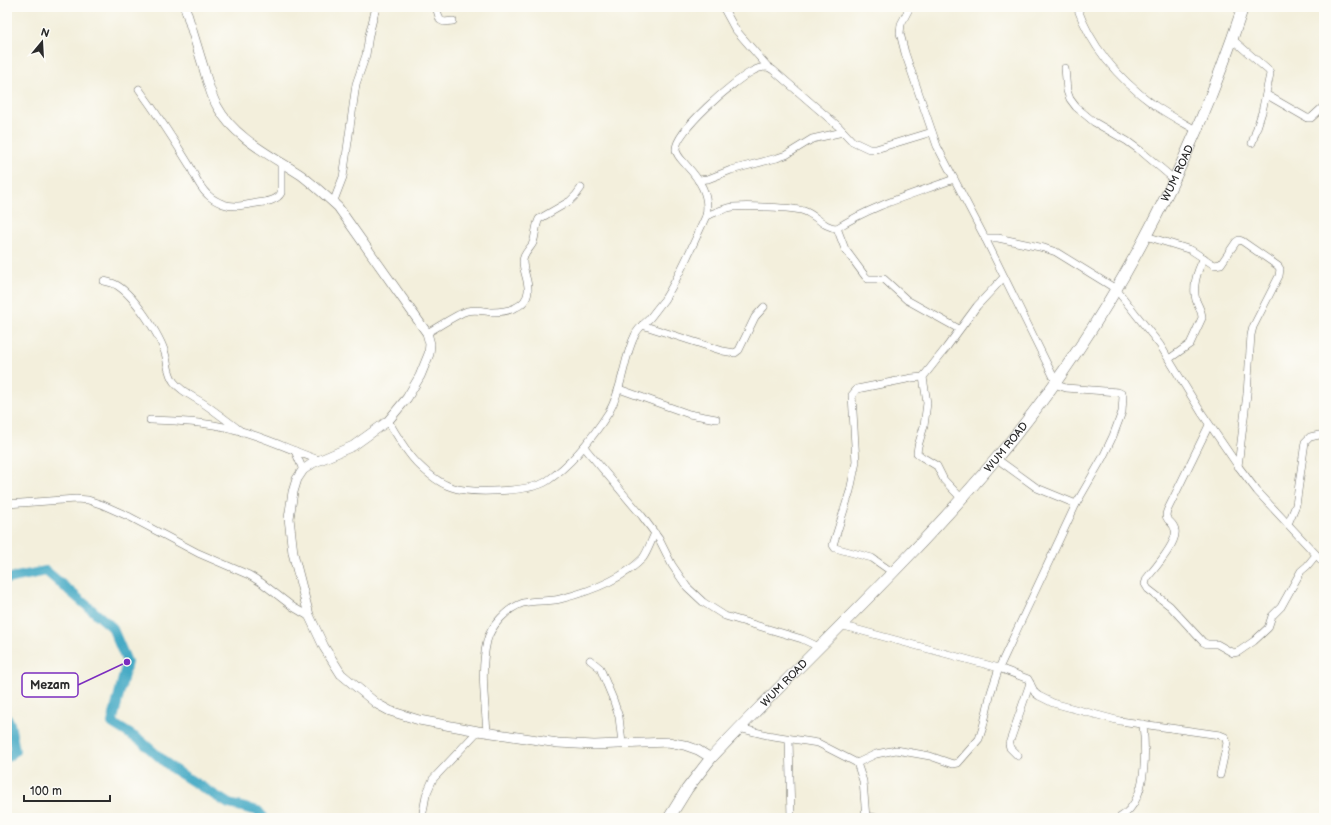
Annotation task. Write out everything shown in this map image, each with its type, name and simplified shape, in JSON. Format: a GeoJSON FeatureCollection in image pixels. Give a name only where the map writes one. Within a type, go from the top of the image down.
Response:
{"type":"FeatureCollection","features":[{"type":"Feature","properties":{"kind":"highway","name":"WUM ROAD"},"geometry":{"type":"LineString","coordinates":[[669,818],[687,789],[711,758],[962,499],[997,459],[1056,382],[1116,289],[1175,180],[1214,89],[1243,7]]}},
{"type":"Feature","properties":{"kind":"street"},"geometry":{"type":"LineString","coordinates":[[185,7],[210,90],[217,106],[227,121],[243,136],[317,188],[333,203],[428,333],[430,344],[429,354],[420,376],[407,398],[388,420],[354,446],[319,460],[303,470],[297,479],[293,492],[289,518],[293,553],[310,617],[324,646],[341,674],[377,704],[390,711],[419,720],[482,732],[558,743],[594,745],[668,742],[684,745],[698,750],[711,758]]}},
{"type":"Feature","properties":{"kind":"street"},"geometry":{"type":"LineString","coordinates":[[333,203],[343,177],[356,84],[366,55],[376,7]]}},
{"type":"Feature","properties":{"kind":"street"},"geometry":{"type":"LineString","coordinates":[[436,7],[440,20],[444,22],[453,21]]}},
{"type":"Feature","properties":{"kind":"street"},"geometry":{"type":"LineString","coordinates":[[723,7],[735,29],[768,67],[800,92],[839,127],[852,141],[869,149],[876,149],[932,132]]}},
{"type":"Feature","properties":{"kind":"street"},"geometry":{"type":"LineString","coordinates":[[857,763],[876,754],[896,750],[930,756],[953,764],[958,763],[979,738],[999,668],[1076,504],[1113,436],[1122,412],[1123,396],[1118,392],[1066,388],[1060,386],[1056,382],[985,238],[937,146],[905,53],[900,33],[901,24],[910,7]]}},
{"type":"Feature","properties":{"kind":"street"},"geometry":{"type":"LineString","coordinates":[[1077,7],[1096,47],[1122,78],[1155,105],[1196,130]]}},
{"type":"Feature","properties":{"kind":"street"},"geometry":{"type":"LineString","coordinates":[[1232,40],[1269,71],[1269,79],[1261,118],[1252,143]]}},
{"type":"Feature","properties":{"kind":"street"},"geometry":{"type":"LineString","coordinates":[[388,420],[403,446],[417,463],[437,479],[452,487],[476,491],[521,489],[546,482],[568,464],[584,447],[609,411],[618,389],[635,334],[642,324],[663,302],[674,283],[706,216],[708,209],[707,197],[700,182],[676,151],[676,145],[679,138],[698,116],[727,89],[750,72],[763,67],[768,67]]}},
{"type":"Feature","properties":{"kind":"street"},"geometry":{"type":"LineString","coordinates":[[1065,68],[1067,91],[1070,99],[1076,107],[1094,122],[1127,141],[1142,152],[1175,180]]}},
{"type":"Feature","properties":{"kind":"street"},"geometry":{"type":"LineString","coordinates":[[139,89],[186,160],[202,189],[216,201],[235,207],[275,199],[281,193],[281,162]]}},
{"type":"Feature","properties":{"kind":"street"},"geometry":{"type":"LineString","coordinates":[[1266,94],[1307,118],[1312,118],[1324,106]]}},
{"type":"Feature","properties":{"kind":"street"},"geometry":{"type":"LineString","coordinates":[[700,182],[731,170],[782,156],[812,139],[843,132]]}},
{"type":"Feature","properties":{"kind":"street"},"geometry":{"type":"LineString","coordinates":[[706,216],[732,207],[784,208],[805,211],[832,228],[837,228],[873,208],[916,194],[954,179]]}},
{"type":"Feature","properties":{"kind":"street"},"geometry":{"type":"LineString","coordinates":[[428,333],[466,311],[504,311],[522,304],[528,293],[528,284],[523,258],[533,242],[537,222],[541,217],[570,201],[581,188]]}},
{"type":"Feature","properties":{"kind":"street"},"geometry":{"type":"LineString","coordinates":[[837,228],[845,249],[864,276],[868,278],[884,279],[907,300],[960,329]]}},
{"type":"Feature","properties":{"kind":"street"},"geometry":{"type":"LineString","coordinates":[[1146,236],[1191,250],[1214,265],[1221,264],[1239,240],[1278,266],[1280,270],[1279,276],[1253,327],[1251,335],[1247,394],[1238,466]]}},
{"type":"Feature","properties":{"kind":"street"},"geometry":{"type":"LineString","coordinates":[[985,238],[1018,241],[1056,252],[1116,289],[1160,344],[1209,425],[1238,466],[1257,491],[1324,563]]}},
{"type":"Feature","properties":{"kind":"street"},"geometry":{"type":"LineString","coordinates":[[1169,359],[1190,344],[1202,318],[1194,290],[1198,270],[1204,258]]}},
{"type":"Feature","properties":{"kind":"street"},"geometry":{"type":"LineString","coordinates":[[892,572],[872,558],[835,548],[833,545],[850,491],[856,462],[852,395],[857,389],[923,377],[977,306],[1004,277]]}},
{"type":"Feature","properties":{"kind":"street"},"geometry":{"type":"LineString","coordinates":[[104,281],[119,286],[151,324],[160,338],[166,354],[170,376],[178,386],[184,392],[242,432]]}},
{"type":"Feature","properties":{"kind":"street"},"geometry":{"type":"LineString","coordinates":[[642,324],[723,351],[735,353],[742,347],[748,330],[755,317],[764,307]]}},
{"type":"Feature","properties":{"kind":"street"},"geometry":{"type":"LineString","coordinates":[[923,377],[927,403],[924,426],[918,446],[918,453],[937,466],[944,480],[962,499]]}},
{"type":"Feature","properties":{"kind":"street"},"geometry":{"type":"LineString","coordinates":[[618,389],[690,414],[716,419]]}},
{"type":"Feature","properties":{"kind":"street"},"geometry":{"type":"LineString","coordinates":[[150,420],[190,422],[232,428],[275,442],[319,460]]}},
{"type":"Feature","properties":{"kind":"street"},"geometry":{"type":"LineString","coordinates":[[1209,425],[1165,516],[1174,526],[1176,530],[1175,535],[1172,544],[1147,578],[1145,584],[1148,589],[1170,606],[1203,642],[1207,644],[1217,644],[1233,653],[1238,652],[1254,641],[1268,628],[1272,616],[1281,607],[1301,571],[1316,555]]}},
{"type":"Feature","properties":{"kind":"street"},"geometry":{"type":"LineString","coordinates":[[1288,524],[1296,505],[1305,442],[1310,437],[1324,434]]}},
{"type":"Feature","properties":{"kind":"street"},"geometry":{"type":"LineString","coordinates":[[584,447],[655,533],[672,565],[687,587],[713,609],[725,616],[802,639],[819,647]]}},
{"type":"Feature","properties":{"kind":"street"},"geometry":{"type":"LineString","coordinates":[[295,451],[303,470]]}},
{"type":"Feature","properties":{"kind":"street"},"geometry":{"type":"LineString","coordinates":[[997,459],[1037,488],[1076,504]]}},
{"type":"Feature","properties":{"kind":"street"},"geometry":{"type":"LineString","coordinates":[[7,504],[76,499],[88,500],[103,505],[130,517],[198,553],[248,575],[262,583],[282,599],[310,617]]}},
{"type":"Feature","properties":{"kind":"street"},"geometry":{"type":"LineString","coordinates":[[422,818],[426,795],[433,779],[482,732],[483,672],[487,640],[495,624],[509,611],[523,604],[559,599],[592,589],[617,578],[633,567],[644,556],[655,533]]}},
{"type":"Feature","properties":{"kind":"street"},"geometry":{"type":"LineString","coordinates":[[840,625],[999,668],[1023,676],[1028,679],[1035,693],[1053,703],[1107,718],[1220,735],[1225,737],[1227,743],[1220,775]]}},
{"type":"Feature","properties":{"kind":"street"},"geometry":{"type":"LineString","coordinates":[[590,660],[600,668],[613,699],[619,717],[622,743]]}},
{"type":"Feature","properties":{"kind":"street"},"geometry":{"type":"LineString","coordinates":[[1018,756],[1010,748],[1009,744],[1030,683]]}},
{"type":"Feature","properties":{"kind":"street"},"geometry":{"type":"LineString","coordinates":[[1119,818],[1123,816],[1132,806],[1138,795],[1142,778],[1145,750],[1144,724]]}},
{"type":"Feature","properties":{"kind":"street"},"geometry":{"type":"LineString","coordinates":[[739,728],[789,739],[818,743],[857,763],[863,781],[866,817],[876,818]]}},
{"type":"Feature","properties":{"kind":"street"},"geometry":{"type":"LineString","coordinates":[[789,739],[791,818]]}},
{"type":"Feature","properties":{"kind":"waterway"},"geometry":{"type":"LineString","coordinates":[[7,579],[46,571],[112,627],[127,662],[112,723],[141,741],[173,769],[229,804],[258,811],[264,818]]}},
{"type":"Feature","properties":{"kind":"waterway"},"geometry":{"type":"LineString","coordinates":[[7,718],[10,724],[15,751],[7,757]]}},
{"type":"Feature","properties":{"kind":"place","name":"Mezam"},"geometry":{"type":"Point","coordinates":[127,662]}}]}
